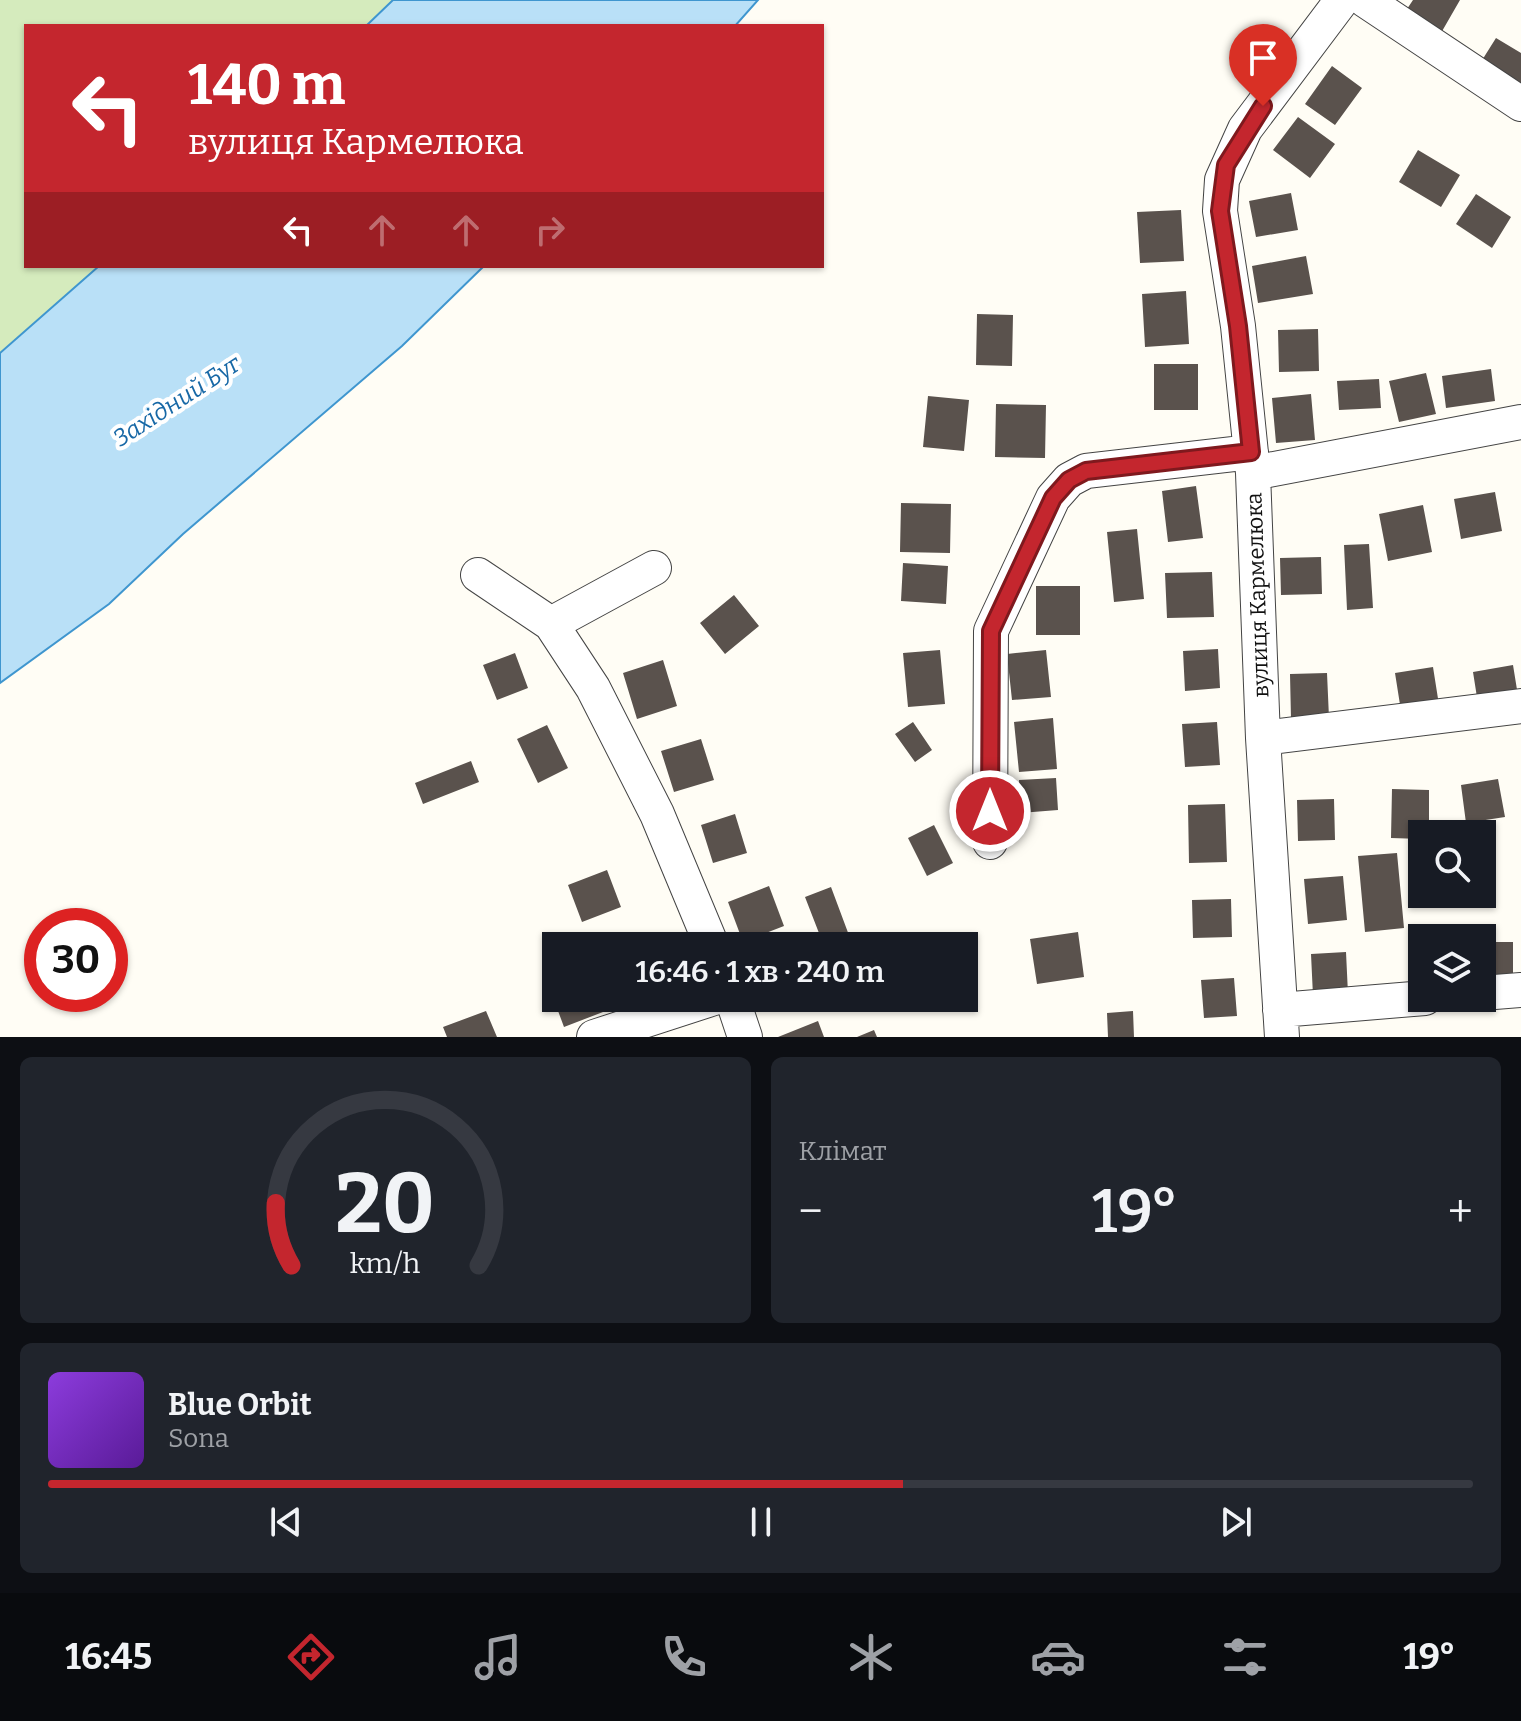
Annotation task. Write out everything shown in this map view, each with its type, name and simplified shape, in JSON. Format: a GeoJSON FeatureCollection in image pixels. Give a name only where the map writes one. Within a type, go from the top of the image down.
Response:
{"type":"FeatureCollection","features":[{"type":"Feature","properties":{"kind":"street","name":"вулиця Кармелюка"},"geometry":{"type":"LineString","coordinates":[[1281,1024],[1263,738],[1252,462],[1238,326],[1220,211],[1222,180],[1245,129],[1342,0]]}},
{"type":"Feature","properties":{"kind":"street"},"geometry":{"type":"LineString","coordinates":[[1365,0],[1521,104]]}},
{"type":"Feature","properties":{"kind":"street"},"geometry":{"type":"LineString","coordinates":[[990,842],[991,631],[1053,498],[1069,480],[1086,471],[1252,462],[1521,422]]}},
{"type":"Feature","properties":{"kind":"street"},"geometry":{"type":"LineString","coordinates":[[551,624],[654,568]]}},
{"type":"Feature","properties":{"kind":"street"},"geometry":{"type":"LineString","coordinates":[[478,575],[551,624],[593,688],[657,814],[706,932]]}},
{"type":"Feature","properties":{"kind":"street"},"geometry":{"type":"LineString","coordinates":[[1263,738],[1521,706]]}},
{"type":"Feature","properties":{"kind":"street"},"geometry":{"type":"LineString","coordinates":[[1496,992],[1521,990]]}},
{"type":"Feature","properties":{"kind":"street"},"geometry":{"type":"LineString","coordinates":[[1281,1024],[1408,1001]]}},
{"type":"Feature","properties":{"kind":"street"},"geometry":{"type":"LineString","coordinates":[[594,1037],[671,1012]]}},
{"type":"Feature","properties":{"kind":"street"},"geometry":{"type":"LineString","coordinates":[[737,1012],[745,1037]]}},
{"type":"Feature","properties":{"kind":"green space"},"geometry":{"type":"Polygon","coordinates":[[[0,0],[486,0],[467,24],[24,24],[24,268],[270,268],[0,464],[0,0]]]}},
{"type":"Feature","properties":{"kind":"water"},"geometry":{"type":"Polygon","coordinates":[[[393,0],[758,0],[737,24],[368,24],[393,0]]]}},
{"type":"Feature","properties":{"kind":"water","name":"Західний Буг"},"geometry":{"type":"Polygon","coordinates":[[[97,268],[482,268],[402,346],[183,534],[109,604],[0,683],[0,353],[97,268]]]}},
{"type":"Feature","properties":{"kind":"building"},"geometry":{"type":"Polygon","coordinates":[[[1413,0],[1460,0],[1441,33],[1405,12],[1413,0]]]}},
{"type":"Feature","properties":{"kind":"building"},"geometry":{"type":"Polygon","coordinates":[[[1496,38],[1521,53],[1521,90],[1479,65],[1496,38]]]}},
{"type":"Feature","properties":{"kind":"building"},"geometry":{"type":"Polygon","coordinates":[[[1332,66],[1362,88],[1335,125],[1305,104],[1332,66]]]}},
{"type":"Feature","properties":{"kind":"building"},"geometry":{"type":"Polygon","coordinates":[[[1298,117],[1335,144],[1310,178],[1273,150],[1298,117]]]}},
{"type":"Feature","properties":{"kind":"building"},"geometry":{"type":"Polygon","coordinates":[[[1418,150],[1460,175],[1441,207],[1399,182],[1418,150]]]}},
{"type":"Feature","properties":{"kind":"building"},"geometry":{"type":"Polygon","coordinates":[[[1291,193],[1298,230],[1256,237],[1249,201],[1291,193]]]}},
{"type":"Feature","properties":{"kind":"building"},"geometry":{"type":"Polygon","coordinates":[[[1476,194],[1511,217],[1492,248],[1456,224],[1476,194]]]}},
{"type":"Feature","properties":{"kind":"building"},"geometry":{"type":"Polygon","coordinates":[[[1181,210],[1184,261],[1140,263],[1137,212],[1181,210]]]}},
{"type":"Feature","properties":{"kind":"building"},"geometry":{"type":"Polygon","coordinates":[[[1306,256],[1313,294],[1258,303],[1252,266],[1306,256]]]}},
{"type":"Feature","properties":{"kind":"building"},"geometry":{"type":"Polygon","coordinates":[[[1186,291],[1189,344],[1145,347],[1142,294],[1186,291]]]}},
{"type":"Feature","properties":{"kind":"building"},"geometry":{"type":"Polygon","coordinates":[[[977,314],[1013,315],[1012,366],[976,365],[977,314]]]}},
{"type":"Feature","properties":{"kind":"building"},"geometry":{"type":"Polygon","coordinates":[[[1318,329],[1319,371],[1279,372],[1278,330],[1318,329]]]}},
{"type":"Feature","properties":{"kind":"building"},"geometry":{"type":"Polygon","coordinates":[[[1154,364],[1198,364],[1198,410],[1154,410],[1154,364]]]}},
{"type":"Feature","properties":{"kind":"building"},"geometry":{"type":"Polygon","coordinates":[[[1491,369],[1495,401],[1446,408],[1442,376],[1491,369]]]}},
{"type":"Feature","properties":{"kind":"building"},"geometry":{"type":"Polygon","coordinates":[[[1426,373],[1436,414],[1399,422],[1389,381],[1426,373]]]}},
{"type":"Feature","properties":{"kind":"building"},"geometry":{"type":"Polygon","coordinates":[[[1379,379],[1381,408],[1339,410],[1337,381],[1379,379]]]}},
{"type":"Feature","properties":{"kind":"building"},"geometry":{"type":"Polygon","coordinates":[[[1311,394],[1315,440],[1276,443],[1272,398],[1311,394]]]}},
{"type":"Feature","properties":{"kind":"building"},"geometry":{"type":"Polygon","coordinates":[[[928,396],[969,400],[964,451],[923,447],[928,396]]]}},
{"type":"Feature","properties":{"kind":"building"},"geometry":{"type":"Polygon","coordinates":[[[996,404],[1046,405],[1045,458],[995,457],[996,404]]]}},
{"type":"Feature","properties":{"kind":"building"},"geometry":{"type":"Polygon","coordinates":[[[1196,486],[1203,538],[1168,542],[1162,491],[1196,486]]]}},
{"type":"Feature","properties":{"kind":"building"},"geometry":{"type":"Polygon","coordinates":[[[1495,492],[1502,531],[1461,539],[1454,499],[1495,492]]]}},
{"type":"Feature","properties":{"kind":"building"},"geometry":{"type":"Polygon","coordinates":[[[901,503],[951,504],[950,553],[900,552],[901,503]]]}},
{"type":"Feature","properties":{"kind":"building"},"geometry":{"type":"Polygon","coordinates":[[[1423,505],[1432,552],[1388,561],[1379,514],[1423,505]]]}},
{"type":"Feature","properties":{"kind":"building"},"geometry":{"type":"Polygon","coordinates":[[[1137,529],[1144,599],[1114,602],[1107,532],[1137,529]]]}},
{"type":"Feature","properties":{"kind":"building"},"geometry":{"type":"Polygon","coordinates":[[[1369,544],[1373,608],[1347,610],[1344,545],[1369,544]]]}},
{"type":"Feature","properties":{"kind":"building"},"geometry":{"type":"Polygon","coordinates":[[[1321,557],[1322,594],[1281,595],[1280,558],[1321,557]]]}},
{"type":"Feature","properties":{"kind":"building"},"geometry":{"type":"Polygon","coordinates":[[[903,563],[948,566],[946,604],[901,601],[903,563]]]}},
{"type":"Feature","properties":{"kind":"building"},"geometry":{"type":"Polygon","coordinates":[[[1212,572],[1214,617],[1167,618],[1165,573],[1212,572]]]}},
{"type":"Feature","properties":{"kind":"building"},"geometry":{"type":"Polygon","coordinates":[[[1036,586],[1080,586],[1080,635],[1036,635],[1036,586]]]}},
{"type":"Feature","properties":{"kind":"building"},"geometry":{"type":"Polygon","coordinates":[[[734,595],[759,626],[725,654],[700,623],[734,595]]]}},
{"type":"Feature","properties":{"kind":"building"},"geometry":{"type":"Polygon","coordinates":[[[1218,649],[1220,688],[1185,691],[1183,651],[1218,649]]]}},
{"type":"Feature","properties":{"kind":"building"},"geometry":{"type":"Polygon","coordinates":[[[940,650],[945,704],[908,707],[903,653],[940,650]]]}},
{"type":"Feature","properties":{"kind":"building"},"geometry":{"type":"Polygon","coordinates":[[[1046,650],[1051,697],[1012,700],[1007,654],[1046,650]]]}},
{"type":"Feature","properties":{"kind":"building"},"geometry":{"type":"Polygon","coordinates":[[[515,653],[528,688],[497,700],[483,665],[515,653]]]}},
{"type":"Feature","properties":{"kind":"building"},"geometry":{"type":"Polygon","coordinates":[[[663,660],[677,706],[637,719],[623,673],[663,660]]]}},
{"type":"Feature","properties":{"kind":"building"},"geometry":{"type":"Polygon","coordinates":[[[1513,665],[1519,702],[1479,710],[1473,672],[1513,665]]]}},
{"type":"Feature","properties":{"kind":"building"},"geometry":{"type":"Polygon","coordinates":[[[1433,667],[1439,705],[1401,711],[1395,673],[1433,667]]]}},
{"type":"Feature","properties":{"kind":"building"},"geometry":{"type":"Polygon","coordinates":[[[1327,673],[1329,718],[1291,719],[1290,674],[1327,673]]]}},
{"type":"Feature","properties":{"kind":"building"},"geometry":{"type":"Polygon","coordinates":[[[1053,718],[1057,769],[1019,772],[1014,722],[1053,718]]]}},
{"type":"Feature","properties":{"kind":"building"},"geometry":{"type":"Polygon","coordinates":[[[913,722],[932,750],[915,762],[895,734],[913,722]]]}},
{"type":"Feature","properties":{"kind":"building"},"geometry":{"type":"Polygon","coordinates":[[[1217,722],[1220,765],[1185,767],[1182,724],[1217,722]]]}},
{"type":"Feature","properties":{"kind":"building"},"geometry":{"type":"Polygon","coordinates":[[[547,725],[568,768],[538,783],[517,739],[547,725]]]}},
{"type":"Feature","properties":{"kind":"building"},"geometry":{"type":"Polygon","coordinates":[[[701,739],[714,780],[674,792],[661,751],[701,739]]]}},
{"type":"Feature","properties":{"kind":"building"},"geometry":{"type":"Polygon","coordinates":[[[471,761],[479,782],[423,804],[415,783],[471,761]]]}},
{"type":"Feature","properties":{"kind":"building"},"geometry":{"type":"Polygon","coordinates":[[[1056,778],[1058,810],[1020,813],[1019,780],[1056,778]]]}},
{"type":"Feature","properties":{"kind":"building"},"geometry":{"type":"Polygon","coordinates":[[[1498,779],[1505,817],[1466,820],[1461,785],[1498,779]]]}},
{"type":"Feature","properties":{"kind":"building"},"geometry":{"type":"Polygon","coordinates":[[[1392,789],[1429,790],[1429,820],[1408,820],[1408,839],[1391,838],[1392,789]]]}},
{"type":"Feature","properties":{"kind":"building"},"geometry":{"type":"Polygon","coordinates":[[[1334,799],[1335,840],[1298,841],[1297,800],[1334,799]]]}},
{"type":"Feature","properties":{"kind":"building"},"geometry":{"type":"Polygon","coordinates":[[[1225,804],[1227,862],[1189,863],[1188,805],[1225,804]]]}},
{"type":"Feature","properties":{"kind":"building"},"geometry":{"type":"Polygon","coordinates":[[[735,814],[747,853],[713,863],[701,825],[735,814]]]}},
{"type":"Feature","properties":{"kind":"building"},"geometry":{"type":"Polygon","coordinates":[[[934,825],[953,863],[927,876],[908,838],[934,825]]]}},
{"type":"Feature","properties":{"kind":"building"},"geometry":{"type":"Polygon","coordinates":[[[1397,853],[1404,928],[1365,932],[1358,856],[1397,853]]]}},
{"type":"Feature","properties":{"kind":"building"},"geometry":{"type":"Polygon","coordinates":[[[607,870],[621,907],[582,922],[568,885],[607,870]]]}},
{"type":"Feature","properties":{"kind":"building"},"geometry":{"type":"Polygon","coordinates":[[[1343,876],[1347,920],[1308,924],[1304,879],[1343,876]]]}},
{"type":"Feature","properties":{"kind":"building"},"geometry":{"type":"Polygon","coordinates":[[[769,886],[784,926],[769,932],[739,932],[728,902],[769,886]]]}},
{"type":"Feature","properties":{"kind":"building"},"geometry":{"type":"Polygon","coordinates":[[[831,887],[848,932],[819,932],[805,897],[831,887]]]}},
{"type":"Feature","properties":{"kind":"building"},"geometry":{"type":"Polygon","coordinates":[[[1231,899],[1232,937],[1193,938],[1192,900],[1231,899]]]}},
{"type":"Feature","properties":{"kind":"building"},"geometry":{"type":"Polygon","coordinates":[[[1078,932],[1084,977],[1037,984],[1030,939],[1078,932]]]}},
{"type":"Feature","properties":{"kind":"building"},"geometry":{"type":"Polygon","coordinates":[[[1496,942],[1513,942],[1513,983],[1496,982],[1496,942]]]}},
{"type":"Feature","properties":{"kind":"building"},"geometry":{"type":"Polygon","coordinates":[[[1346,952],[1348,994],[1313,996],[1311,954],[1346,952]]]}},
{"type":"Feature","properties":{"kind":"building"},"geometry":{"type":"Polygon","coordinates":[[[1234,978],[1237,1016],[1204,1018],[1201,980],[1234,978]]]}},
{"type":"Feature","properties":{"kind":"building"},"geometry":{"type":"Polygon","coordinates":[[[486,1011],[497,1037],[447,1037],[443,1027],[486,1011]]]}},
{"type":"Feature","properties":{"kind":"building"},"geometry":{"type":"Polygon","coordinates":[[[1133,1011],[1134,1037],[1108,1037],[1107,1013],[1133,1011]]]}},
{"type":"Feature","properties":{"kind":"building"},"geometry":{"type":"Polygon","coordinates":[[[558,1012],[603,1012],[564,1027],[558,1012]]]}},
{"type":"Feature","properties":{"kind":"building"},"geometry":{"type":"Polygon","coordinates":[[[818,1021],[824,1037],[778,1037],[818,1021]]]}},
{"type":"Feature","properties":{"kind":"building"},"geometry":{"type":"Polygon","coordinates":[[[874,1030],[877,1037],[857,1037],[874,1030]]]}},
{"type":"Feature","properties":{"kind":"route"},"geometry":{"type":"LineString","coordinates":[[990,811],[991,631],[1053,498],[1069,480],[1086,471],[1251,452],[1238,326],[1220,211],[1222,180],[1231,152],[1263,106]]}}]}
